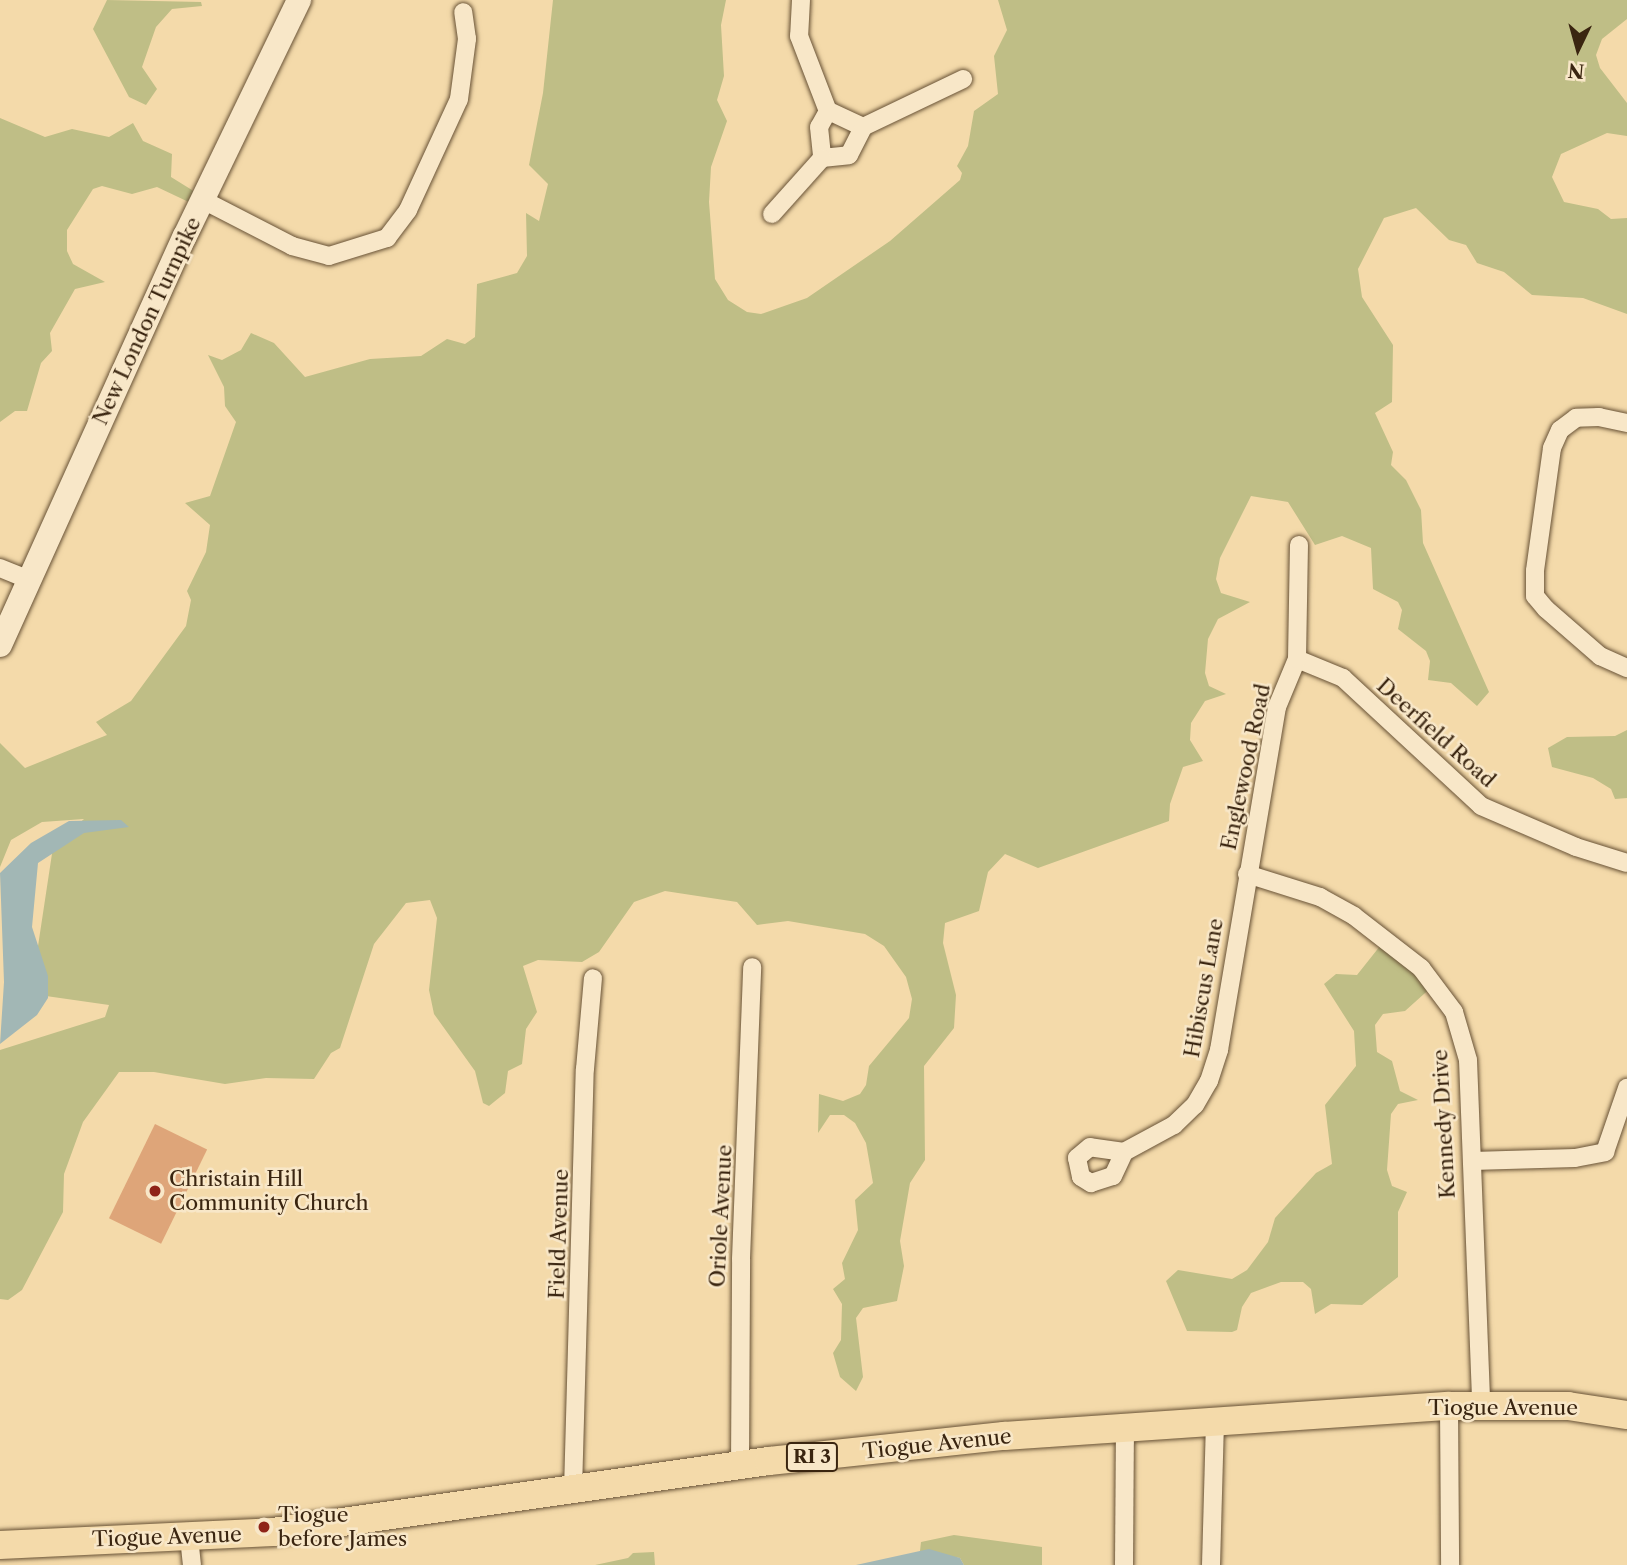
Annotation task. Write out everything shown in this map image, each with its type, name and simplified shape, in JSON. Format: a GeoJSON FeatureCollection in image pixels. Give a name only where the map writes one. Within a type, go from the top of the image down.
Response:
{"type":"FeatureCollection","features":[{"type":"Feature","properties":{"kind":"main road","name":"New London Turnpike"},"geometry":{"type":"LineString","coordinates":[[0,645],[203,200],[299,0]]}},
{"type":"Feature","properties":{"kind":"main road","name":"Tiogue Avenue"},"geometry":{"type":"LineString","coordinates":[[0,1545],[273,1532],[740,1468],[1004,1436],[1449,1406],[1568,1406],[1627,1415]]}},
{"type":"Feature","properties":{"kind":"street"},"geometry":{"type":"LineString","coordinates":[[801,0],[799,36],[828,111],[863,127]]}},
{"type":"Feature","properties":{"kind":"street"},"geometry":{"type":"LineString","coordinates":[[203,200],[292,246],[329,256],[387,239],[408,209],[459,99],[467,39],[463,12]]}},
{"type":"Feature","properties":{"kind":"street"},"geometry":{"type":"LineString","coordinates":[[772,214],[822,158],[849,155],[863,127],[963,79]]}},
{"type":"Feature","properties":{"kind":"street"},"geometry":{"type":"LineString","coordinates":[[822,158],[819,127],[828,111]]}},
{"type":"Feature","properties":{"kind":"street"},"geometry":{"type":"LineString","coordinates":[[1627,423],[1599,417],[1576,418],[1560,430],[1552,449],[1535,571],[1535,596],[1600,656],[1627,668]]}},
{"type":"Feature","properties":{"kind":"street","name":"Englewood Road"},"geometry":{"type":"LineString","coordinates":[[1247,874],[1277,707],[1297,659],[1299,545]]}},
{"type":"Feature","properties":{"kind":"street"},"geometry":{"type":"LineString","coordinates":[[0,568],[29,580]]}},
{"type":"Feature","properties":{"kind":"street","name":"Deerfield Road"},"geometry":{"type":"LineString","coordinates":[[1297,659],[1343,678],[1481,806],[1576,847],[1627,863]]}},
{"type":"Feature","properties":{"kind":"street","name":"Hibiscus Lane"},"geometry":{"type":"LineString","coordinates":[[1124,1152],[1174,1125],[1195,1105],[1209,1081],[1219,1050],[1247,874]]}},
{"type":"Feature","properties":{"kind":"street","name":"Kennedy Drive"},"geometry":{"type":"LineString","coordinates":[[1247,874],[1320,897],[1354,916],[1421,968],[1454,1012],[1468,1060],[1481,1406]]}},
{"type":"Feature","properties":{"kind":"street","name":"Oriole Avenue"},"geometry":{"type":"LineString","coordinates":[[740,1468],[741,1259],[752,967]]}},
{"type":"Feature","properties":{"kind":"street","name":"Field Avenue"},"geometry":{"type":"LineString","coordinates":[[573,1490],[585,1069],[593,978]]}},
{"type":"Feature","properties":{"kind":"street"},"geometry":{"type":"LineString","coordinates":[[1472,1161],[1575,1158],[1605,1153],[1627,1088]]}},
{"type":"Feature","properties":{"kind":"street"},"geometry":{"type":"LineString","coordinates":[[1449,1406],[1450,1565]]}},
{"type":"Feature","properties":{"kind":"street"},"geometry":{"type":"LineString","coordinates":[[1211,1565],[1216,1423]]}},
{"type":"Feature","properties":{"kind":"street"},"geometry":{"type":"LineString","coordinates":[[1124,1565],[1125,1429]]}},
{"type":"Feature","properties":{"kind":"street"},"geometry":{"type":"LineString","coordinates":[[189,1537],[192,1565]]}},
{"type":"Feature","properties":{"kind":"street"},"geometry":{"type":"LineString","coordinates":[[0,1545],[2,1565]]}},
{"type":"Feature","properties":{"kind":"shaded area"},"geometry":{"type":"Polygon","coordinates":[[[107,0],[201,2],[202,6],[172,9],[156,27],[142,67],[157,89],[146,105],[129,97],[93,29],[107,0]]]}},
{"type":"Feature","properties":{"kind":"shaded area"},"geometry":{"type":"Polygon","coordinates":[[[553,0],[726,0],[721,25],[724,76],[717,100],[727,121],[711,167],[709,202],[715,279],[728,300],[747,312],[761,314],[807,298],[890,241],[960,180],[962,173],[957,166],[968,146],[974,111],[998,94],[994,56],[1007,30],[998,0],[1627,0],[1627,19],[1602,39],[1596,55],[1600,68],[1627,103],[1627,136],[1607,133],[1561,154],[1552,177],[1564,202],[1598,209],[1611,219],[1627,218],[1627,314],[1583,298],[1532,295],[1504,272],[1477,263],[1466,245],[1449,240],[1416,208],[1384,218],[1358,269],[1362,297],[1393,345],[1392,402],[1375,413],[1393,452],[1391,465],[1406,480],[1421,510],[1423,543],[1489,692],[1477,706],[1451,683],[1428,680],[1430,661],[1426,651],[1398,629],[1402,610],[1398,602],[1373,589],[1371,548],[1342,536],[1315,545],[1288,502],[1251,496],[1220,558],[1216,579],[1221,593],[1250,602],[1218,619],[1208,639],[1205,673],[1209,686],[1226,694],[1205,701],[1191,723],[1190,740],[1203,761],[1183,767],[1170,804],[1169,821],[1038,868],[1005,854],[988,872],[979,911],[945,923],[943,943],[956,995],[954,1028],[924,1066],[925,1160],[910,1183],[900,1241],[904,1266],[897,1301],[863,1308],[856,1318],[863,1377],[856,1391],[840,1377],[833,1353],[841,1340],[842,1304],[833,1289],[845,1279],[842,1263],[858,1230],[855,1200],[873,1183],[866,1143],[855,1123],[844,1115],[830,1115],[818,1133],[819,1094],[843,1101],[860,1094],[866,1085],[869,1066],[909,1018],[912,999],[906,977],[884,946],[865,934],[788,921],[757,925],[737,902],[665,891],[634,902],[599,952],[582,962],[538,960],[523,966],[537,1012],[526,1029],[522,1064],[508,1071],[505,1093],[489,1106],[483,1103],[475,1071],[434,1014],[429,990],[437,918],[430,900],[406,903],[374,944],[340,1048],[331,1053],[314,1079],[266,1078],[225,1084],[154,1072],[119,1072],[83,1122],[64,1174],[63,1212],[22,1290],[8,1300],[0,1299],[0,1050],[105,1017],[109,1005],[46,996],[35,966],[53,847],[84,819],[42,822],[11,840],[0,867],[0,743],[25,768],[107,735],[96,722],[131,701],[186,626],[191,600],[187,591],[206,552],[210,525],[185,503],[210,496],[236,422],[225,406],[224,387],[208,355],[222,360],[241,350],[251,333],[274,343],[305,377],[370,359],[421,356],[447,339],[465,344],[475,337],[477,284],[517,273],[527,256],[526,213],[539,221],[548,184],[529,165],[543,93],[553,0]]]}},
{"type":"Feature","properties":{"kind":"shaded area"},"geometry":{"type":"Polygon","coordinates":[[[0,118],[45,137],[72,129],[109,137],[133,123],[143,141],[172,154],[171,177],[200,195],[195,205],[157,187],[132,194],[102,186],[93,189],[67,230],[67,251],[73,264],[105,282],[75,289],[50,333],[52,351],[41,363],[27,411],[15,411],[0,422],[0,118]]]}},
{"type":"Feature","properties":{"kind":"shaded area"},"geometry":{"type":"Polygon","coordinates":[[[1627,730],[1627,798],[1615,799],[1611,789],[1593,778],[1552,767],[1548,748],[1567,737],[1615,736],[1627,730]]]}},
{"type":"Feature","properties":{"kind":"shaded area"},"geometry":{"type":"Polygon","coordinates":[[[121,820],[129,827],[84,833],[38,863],[32,927],[48,976],[48,998],[37,1015],[0,1044],[4,982],[0,873],[31,843],[69,821],[121,820]]]}},
{"type":"Feature","properties":{"kind":"shaded area"},"geometry":{"type":"Polygon","coordinates":[[[1384,941],[1434,985],[1405,1011],[1383,1014],[1375,1025],[1377,1052],[1392,1061],[1400,1091],[1418,1100],[1398,1104],[1391,1114],[1387,1170],[1392,1186],[1407,1192],[1398,1212],[1398,1277],[1362,1305],[1331,1304],[1315,1314],[1311,1289],[1303,1282],[1281,1282],[1251,1293],[1242,1307],[1237,1330],[1187,1331],[1166,1281],[1178,1270],[1232,1279],[1247,1270],[1268,1242],[1275,1218],[1316,1173],[1332,1164],[1325,1105],[1356,1066],[1354,1031],[1324,984],[1336,974],[1357,975],[1384,941]]]}},
{"type":"Feature","properties":{"kind":"shaded area"},"geometry":{"type":"Polygon","coordinates":[[[954,1535],[1042,1547],[1042,1565],[964,1565],[960,1558],[920,1551],[921,1542],[954,1535]]]}},
{"type":"Feature","properties":{"kind":"shaded area"},"geometry":{"type":"Polygon","coordinates":[[[929,1549],[960,1558],[964,1565],[856,1565],[929,1549]]]}},
{"type":"Feature","properties":{"kind":"shaded area"},"geometry":{"type":"Polygon","coordinates":[[[654,1552],[655,1565],[595,1565],[628,1558],[633,1553],[654,1552]]]}},
{"type":"Feature","properties":{"kind":"building","name":"Christain Hill Community Church"},"geometry":{"type":"Polygon","coordinates":[[[155,1124],[207,1149],[161,1244],[109,1218],[155,1124]]]}},
{"type":"Feature","properties":{"kind":"place","name":"Christain Hill Community Church"},"geometry":{"type":"Point","coordinates":[155,1191]}},
{"type":"Feature","properties":{"kind":"place","name":"Tiogue before James"},"geometry":{"type":"Point","coordinates":[264,1527]}}]}
